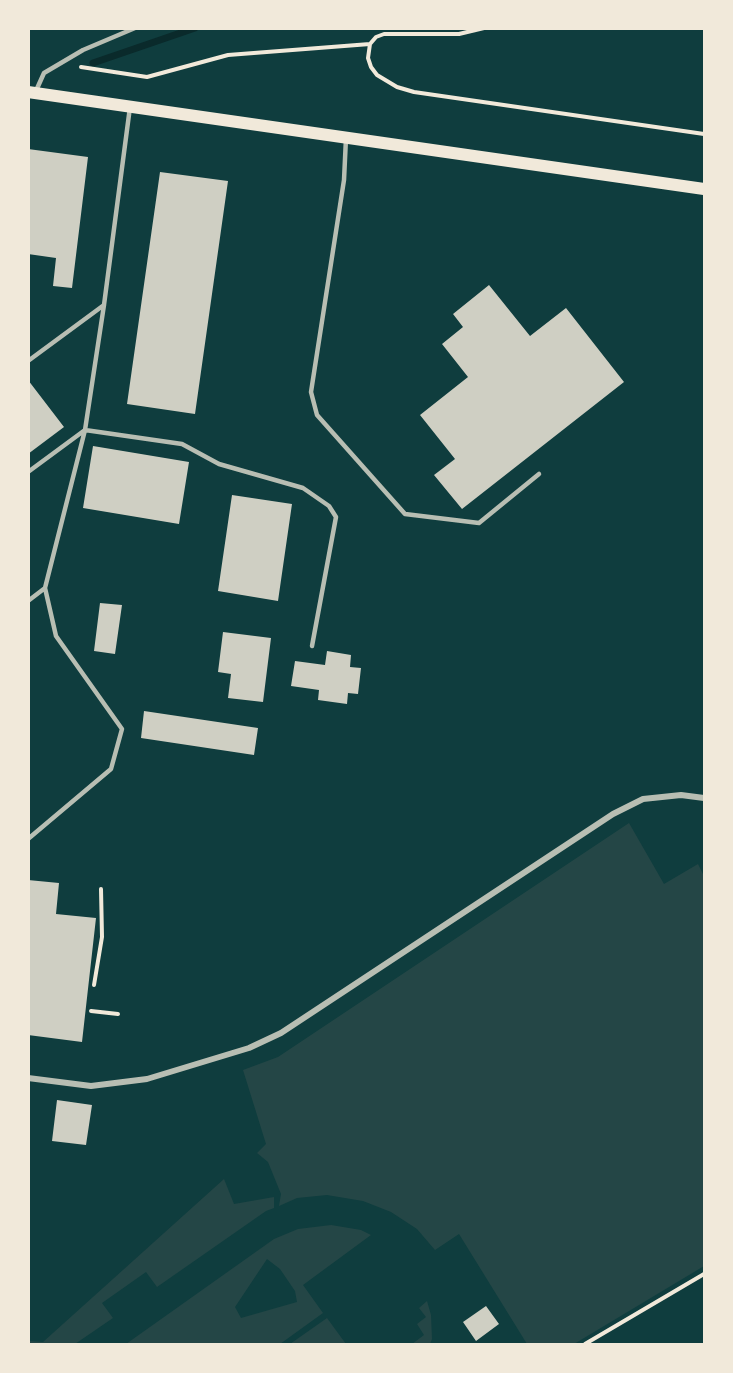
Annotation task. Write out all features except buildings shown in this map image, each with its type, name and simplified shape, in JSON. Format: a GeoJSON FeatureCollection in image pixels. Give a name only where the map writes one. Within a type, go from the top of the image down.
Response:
{"type":"FeatureCollection","features":[{"type":"Feature","properties":{"kind":"main road"},"geometry":{"type":"LineString","coordinates":[[32,93],[705,189]]}},
{"type":"Feature","properties":{"kind":"street"},"geometry":{"type":"LineString","coordinates":[[28,1078],[91,1086],[147,1079],[249,1048],[281,1033],[613,814],[643,799],[681,795],[705,798]]}},
{"type":"Feature","properties":{"kind":"lane"},"geometry":{"type":"LineString","coordinates":[[32,93],[44,74],[61,63],[83,50],[135,28]]}},
{"type":"Feature","properties":{"kind":"lane"},"geometry":{"type":"LineString","coordinates":[[28,839],[111,769],[122,729],[56,636],[45,588],[85,430],[130,107]]}},
{"type":"Feature","properties":{"kind":"lane"},"geometry":{"type":"LineString","coordinates":[[346,138],[344,180],[311,392],[317,415],[405,514],[479,523],[539,474]]}},
{"type":"Feature","properties":{"kind":"lane"},"geometry":{"type":"LineString","coordinates":[[28,361],[104,305]]}},
{"type":"Feature","properties":{"kind":"lane"},"geometry":{"type":"LineString","coordinates":[[28,472],[85,430],[182,444],[219,464],[303,488],[329,506],[336,517],[312,646]]}},
{"type":"Feature","properties":{"kind":"lane"},"geometry":{"type":"LineString","coordinates":[[28,601],[45,588]]}},
{"type":"Feature","properties":{"kind":"path"},"geometry":{"type":"LineString","coordinates":[[484,28],[459,34],[384,34],[376,37],[370,44],[368,58],[377,75],[397,87],[414,92],[705,134]]}},
{"type":"Feature","properties":{"kind":"path"},"geometry":{"type":"LineString","coordinates":[[61,63],[147,77],[228,56],[370,44]]}},
{"type":"Feature","properties":{"kind":"path"},"geometry":{"type":"LineString","coordinates":[[94,985],[102,937],[101,889]]}},
{"type":"Feature","properties":{"kind":"path"},"geometry":{"type":"LineString","coordinates":[[91,1011],[118,1014]]}},
{"type":"Feature","properties":{"kind":"path"},"geometry":{"type":"LineString","coordinates":[[585,1344],[705,1274]]}},
{"type":"Feature","properties":{"kind":"shaded area"},"geometry":{"type":"Polygon","coordinates":[[[629,823],[664,884],[698,864],[704,876],[704,1266],[574,1344],[527,1344],[459,1234],[435,1250],[417,1229],[391,1212],[363,1201],[327,1195],[297,1198],[279,1206],[281,1194],[268,1162],[257,1153],[266,1144],[243,1070],[278,1057],[629,823]]]}},
{"type":"Feature","properties":{"kind":"shaded area"},"geometry":{"type":"Polygon","coordinates":[[[224,1179],[234,1204],[274,1197],[274,1208],[266,1211],[157,1287],[146,1272],[102,1303],[113,1318],[75,1344],[29,1344],[29,1341],[43,1342],[224,1179]]]}},
{"type":"Feature","properties":{"kind":"shaded area"},"geometry":{"type":"Polygon","coordinates":[[[331,1225],[361,1230],[371,1235],[303,1285],[323,1313],[280,1344],[126,1344],[274,1239],[298,1229],[331,1225]],[[267,1259],[235,1307],[241,1318],[297,1302],[295,1291],[280,1269],[267,1259]]]}},
{"type":"Feature","properties":{"kind":"shaded area"},"geometry":{"type":"Polygon","coordinates":[[[427,1301],[431,1315],[432,1339],[430,1344],[412,1344],[424,1335],[417,1324],[426,1317],[419,1308],[427,1301]]]}},
{"type":"Feature","properties":{"kind":"shaded area"},"geometry":{"type":"Polygon","coordinates":[[[327,1318],[346,1344],[290,1344],[327,1318]]]}},
{"type":"Feature","properties":{"kind":"waterway"},"geometry":{"type":"LineString","coordinates":[[93,63],[195,28]]}}]}
